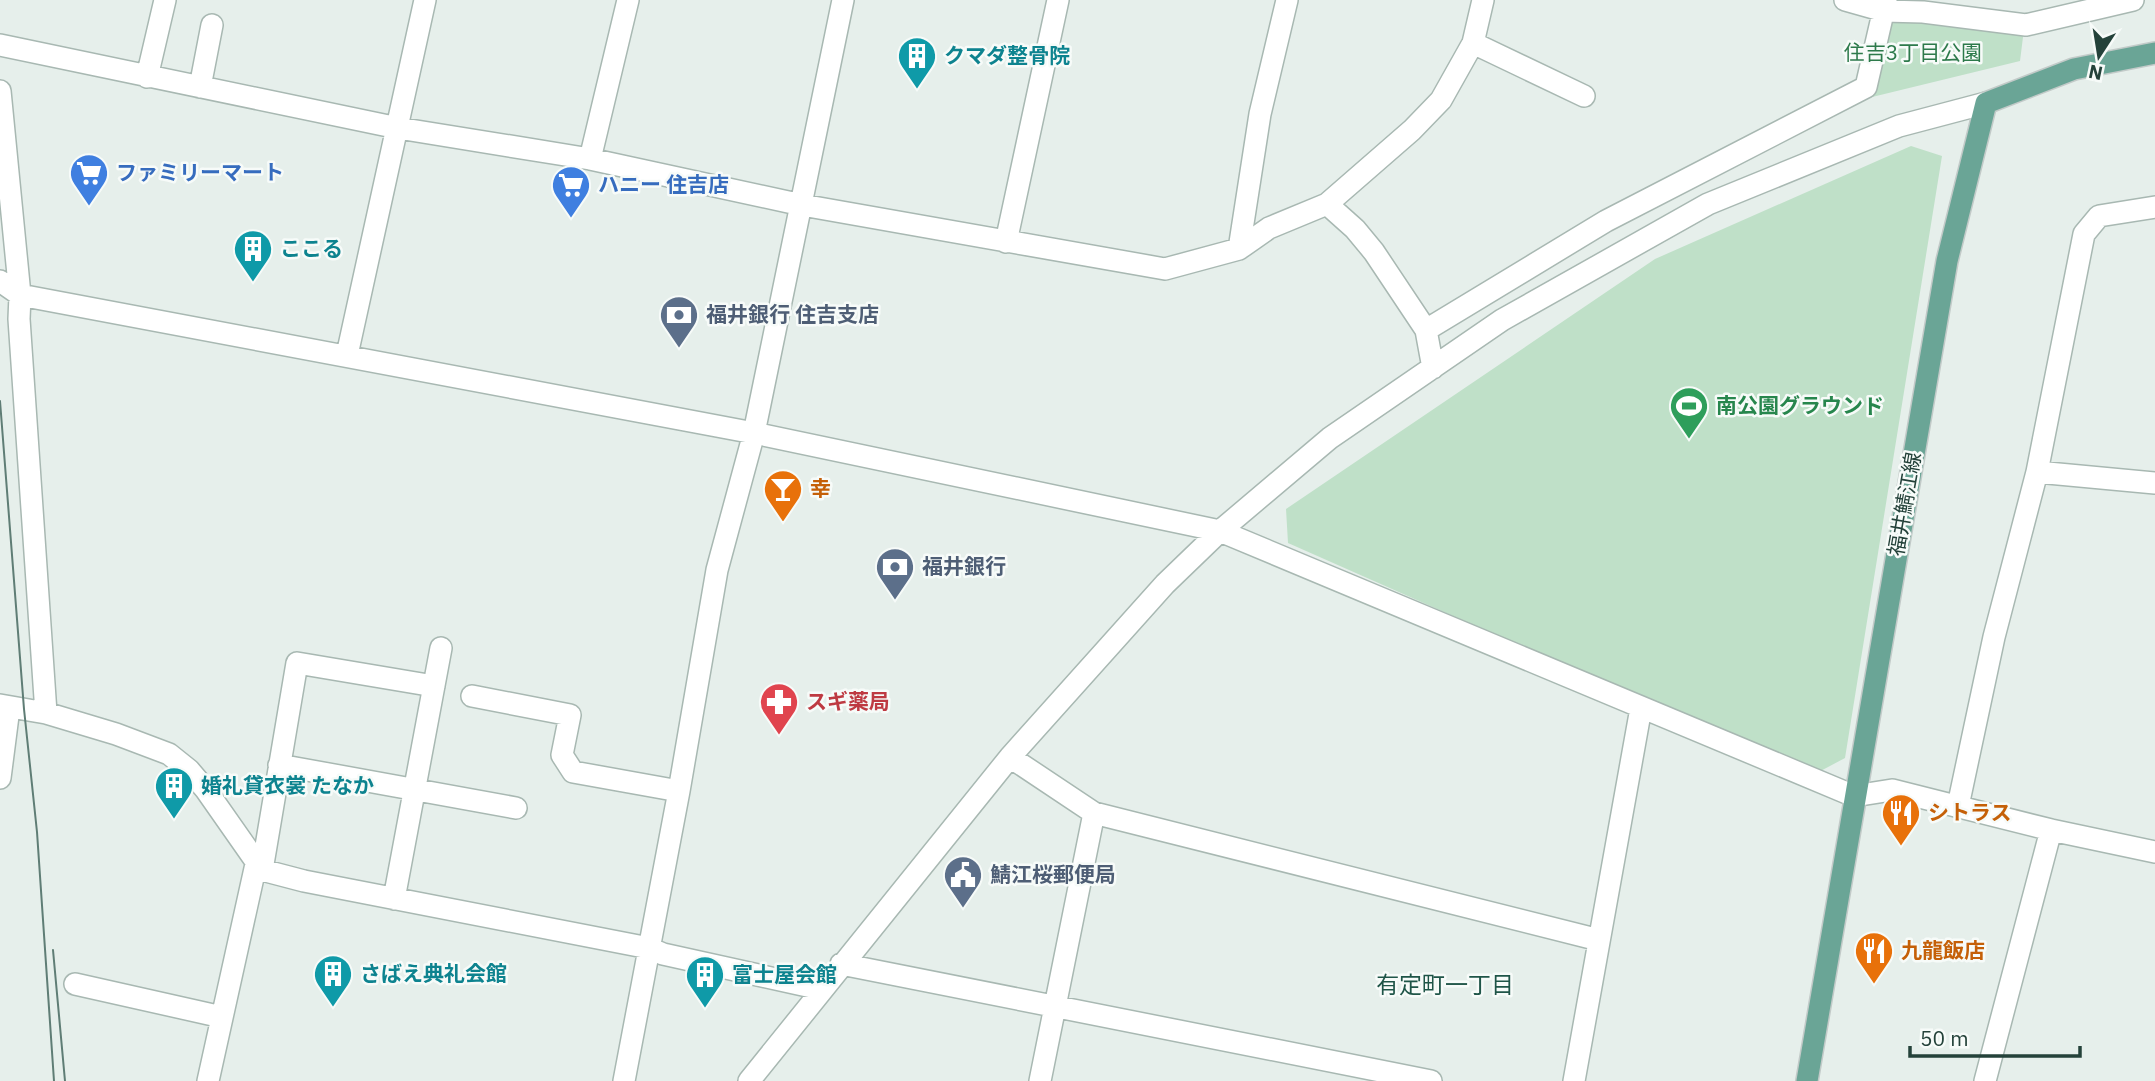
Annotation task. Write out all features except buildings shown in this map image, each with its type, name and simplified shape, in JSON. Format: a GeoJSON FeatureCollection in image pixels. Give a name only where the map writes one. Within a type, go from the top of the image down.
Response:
{"type":"FeatureCollection","features":[{"type":"Feature","properties":{"kind":"main road"},"geometry":{"type":"LineString","coordinates":[[1986,103],[2074,69],[2155,53]]}},
{"type":"Feature","properties":{"kind":"main road","name":"福井鯖江線"},"geometry":{"type":"LineString","coordinates":[[1807,1081],[1947,261],[1986,103]]}},
{"type":"Feature","properties":{"kind":"street"},"geometry":{"type":"LineString","coordinates":[[147,77],[165,0]]}},
{"type":"Feature","properties":{"kind":"street"},"geometry":{"type":"LineString","coordinates":[[347,355],[425,0]]}},
{"type":"Feature","properties":{"kind":"street"},"geometry":{"type":"LineString","coordinates":[[590,159],[628,0]]}},
{"type":"Feature","properties":{"kind":"street"},"geometry":{"type":"LineString","coordinates":[[624,1081],[679,791],[717,570],[754,433],[844,0]]}},
{"type":"Feature","properties":{"kind":"street"},"geometry":{"type":"LineString","coordinates":[[1006,243],[1058,0]]}},
{"type":"Feature","properties":{"kind":"street"},"geometry":{"type":"LineString","coordinates":[[1239,249],[1260,114],[1287,0]]}},
{"type":"Feature","properties":{"kind":"street"},"geometry":{"type":"LineString","coordinates":[[0,45],[398,128],[590,159],[802,205],[1165,269],[1239,249],[1269,228],[1327,204],[1412,130],[1441,100],[1473,43],[1483,0]]}},
{"type":"Feature","properties":{"kind":"street"},"geometry":{"type":"LineString","coordinates":[[1845,0],[2026,25],[2046,9],[2133,0]]}},
{"type":"Feature","properties":{"kind":"street"},"geometry":{"type":"LineString","coordinates":[[1426,330],[1606,220],[1866,87],[1885,5]]}},
{"type":"Feature","properties":{"kind":"street"},"geometry":{"type":"LineString","coordinates":[[200,87],[212,25]]}},
{"type":"Feature","properties":{"kind":"street"},"geometry":{"type":"LineString","coordinates":[[1473,43],[1584,96]]}},
{"type":"Feature","properties":{"kind":"street"},"geometry":{"type":"LineString","coordinates":[[0,92],[10,298]]}},
{"type":"Feature","properties":{"kind":"street"},"geometry":{"type":"LineString","coordinates":[[749,1081],[1010,757],[1165,584],[1220,531],[1330,438],[1502,320],[1708,204],[1899,126],[1986,103]]}},
{"type":"Feature","properties":{"kind":"street"},"geometry":{"type":"LineString","coordinates":[[1327,204],[1355,229],[1374,252],[1426,330],[1433,368]]}},
{"type":"Feature","properties":{"kind":"street"},"geometry":{"type":"LineString","coordinates":[[1958,806],[1994,637],[2037,472],[2084,234],[2099,216],[2155,207]]}},
{"type":"Feature","properties":{"kind":"street"},"geometry":{"type":"LineString","coordinates":[[0,281],[19,319],[46,713]]}},
{"type":"Feature","properties":{"kind":"street"},"geometry":{"type":"LineString","coordinates":[[10,298],[347,355],[754,433],[1220,531],[1854,796],[1892,790],[2051,830],[2155,852]]}},
{"type":"Feature","properties":{"kind":"street"},"geometry":{"type":"LineString","coordinates":[[2037,472],[2155,483]]}},
{"type":"Feature","properties":{"kind":"street"},"geometry":{"type":"LineString","coordinates":[[394,899],[441,648]]}},
{"type":"Feature","properties":{"kind":"street"},"geometry":{"type":"LineString","coordinates":[[208,1081],[259,867],[297,663],[434,686]]}},
{"type":"Feature","properties":{"kind":"street"},"geometry":{"type":"LineString","coordinates":[[472,696],[570,715],[562,755],[573,772],[679,791]]}},
{"type":"Feature","properties":{"kind":"street"},"geometry":{"type":"LineString","coordinates":[[0,778],[5,707],[46,713],[116,734],[169,754],[206,790],[259,867],[304,881],[649,948],[663,954],[821,989]]}},
{"type":"Feature","properties":{"kind":"street"},"geometry":{"type":"LineString","coordinates":[[1574,1081],[1642,708]]}},
{"type":"Feature","properties":{"kind":"street"},"geometry":{"type":"LineString","coordinates":[[1010,757],[1094,813],[1599,940]]}},
{"type":"Feature","properties":{"kind":"street"},"geometry":{"type":"LineString","coordinates":[[279,765],[516,808]]}},
{"type":"Feature","properties":{"kind":"street"},"geometry":{"type":"LineString","coordinates":[[1040,1081],[1094,813]]}},
{"type":"Feature","properties":{"kind":"street"},"geometry":{"type":"LineString","coordinates":[[1985,1081],[2051,830]]}},
{"type":"Feature","properties":{"kind":"street"},"geometry":{"type":"LineString","coordinates":[[841,964],[1431,1081]]}},
{"type":"Feature","properties":{"kind":"street"},"geometry":{"type":"LineString","coordinates":[[75,984],[222,1017]]}},
{"type":"Feature","properties":{"kind":"green space","name":"住吉3丁目公園"},"geometry":{"type":"Polygon","coordinates":[[[1886,15],[2024,29],[2020,61],[1868,98],[1886,15]]]}},
{"type":"Feature","properties":{"kind":"green space","name":"南公園グラウンド"},"geometry":{"type":"Polygon","coordinates":[[[1911,146],[1942,156],[1845,758],[1813,775],[1288,543],[1286,509],[1655,259],[1911,146]]]}},
{"type":"Feature","properties":{"kind":"tram line"},"geometry":{"type":"LineString","coordinates":[[0,401],[24,709],[37,832],[54,1081]]}},
{"type":"Feature","properties":{"kind":"tram line"},"geometry":{"type":"LineString","coordinates":[[53,950],[65,1081]]}},
{"type":"Feature","properties":{"kind":"place","name":"クマダ整骨院"},"geometry":{"type":"Point","coordinates":[917,90]}},
{"type":"Feature","properties":{"kind":"place","name":"ファミリーマート"},"geometry":{"type":"Point","coordinates":[89,207]}},
{"type":"Feature","properties":{"kind":"place","name":"ハニー 住吉店"},"geometry":{"type":"Point","coordinates":[571,219]}},
{"type":"Feature","properties":{"kind":"place","name":"ここる"},"geometry":{"type":"Point","coordinates":[253,283]}},
{"type":"Feature","properties":{"kind":"place","name":"福井銀行 住吉支店"},"geometry":{"type":"Point","coordinates":[679,349]}},
{"type":"Feature","properties":{"kind":"place","name":"南公園グラウンド"},"geometry":{"type":"Point","coordinates":[1689,440]}},
{"type":"Feature","properties":{"kind":"place","name":"幸"},"geometry":{"type":"Point","coordinates":[783,523]}},
{"type":"Feature","properties":{"kind":"place","name":"福井銀行"},"geometry":{"type":"Point","coordinates":[895,601]}},
{"type":"Feature","properties":{"kind":"place","name":"スギ薬局"},"geometry":{"type":"Point","coordinates":[779,736]}},
{"type":"Feature","properties":{"kind":"place","name":"婚礼貸衣裳 たなか"},"geometry":{"type":"Point","coordinates":[174,820]}},
{"type":"Feature","properties":{"kind":"place","name":"シトラス"},"geometry":{"type":"Point","coordinates":[1901,847]}},
{"type":"Feature","properties":{"kind":"place","name":"鯖江桜郵便局"},"geometry":{"type":"Point","coordinates":[963,909]}},
{"type":"Feature","properties":{"kind":"place","name":"九龍飯店"},"geometry":{"type":"Point","coordinates":[1874,985]}},
{"type":"Feature","properties":{"kind":"place","name":"さばえ典礼会館"},"geometry":{"type":"Point","coordinates":[333,1008]}},
{"type":"Feature","properties":{"kind":"place","name":"富士屋会館"},"geometry":{"type":"Point","coordinates":[705,1009]}},
{"type":"Feature","properties":{"kind":"district","name":"有定町一丁目"},"geometry":{"type":"Point","coordinates":[1445,985]}}]}
